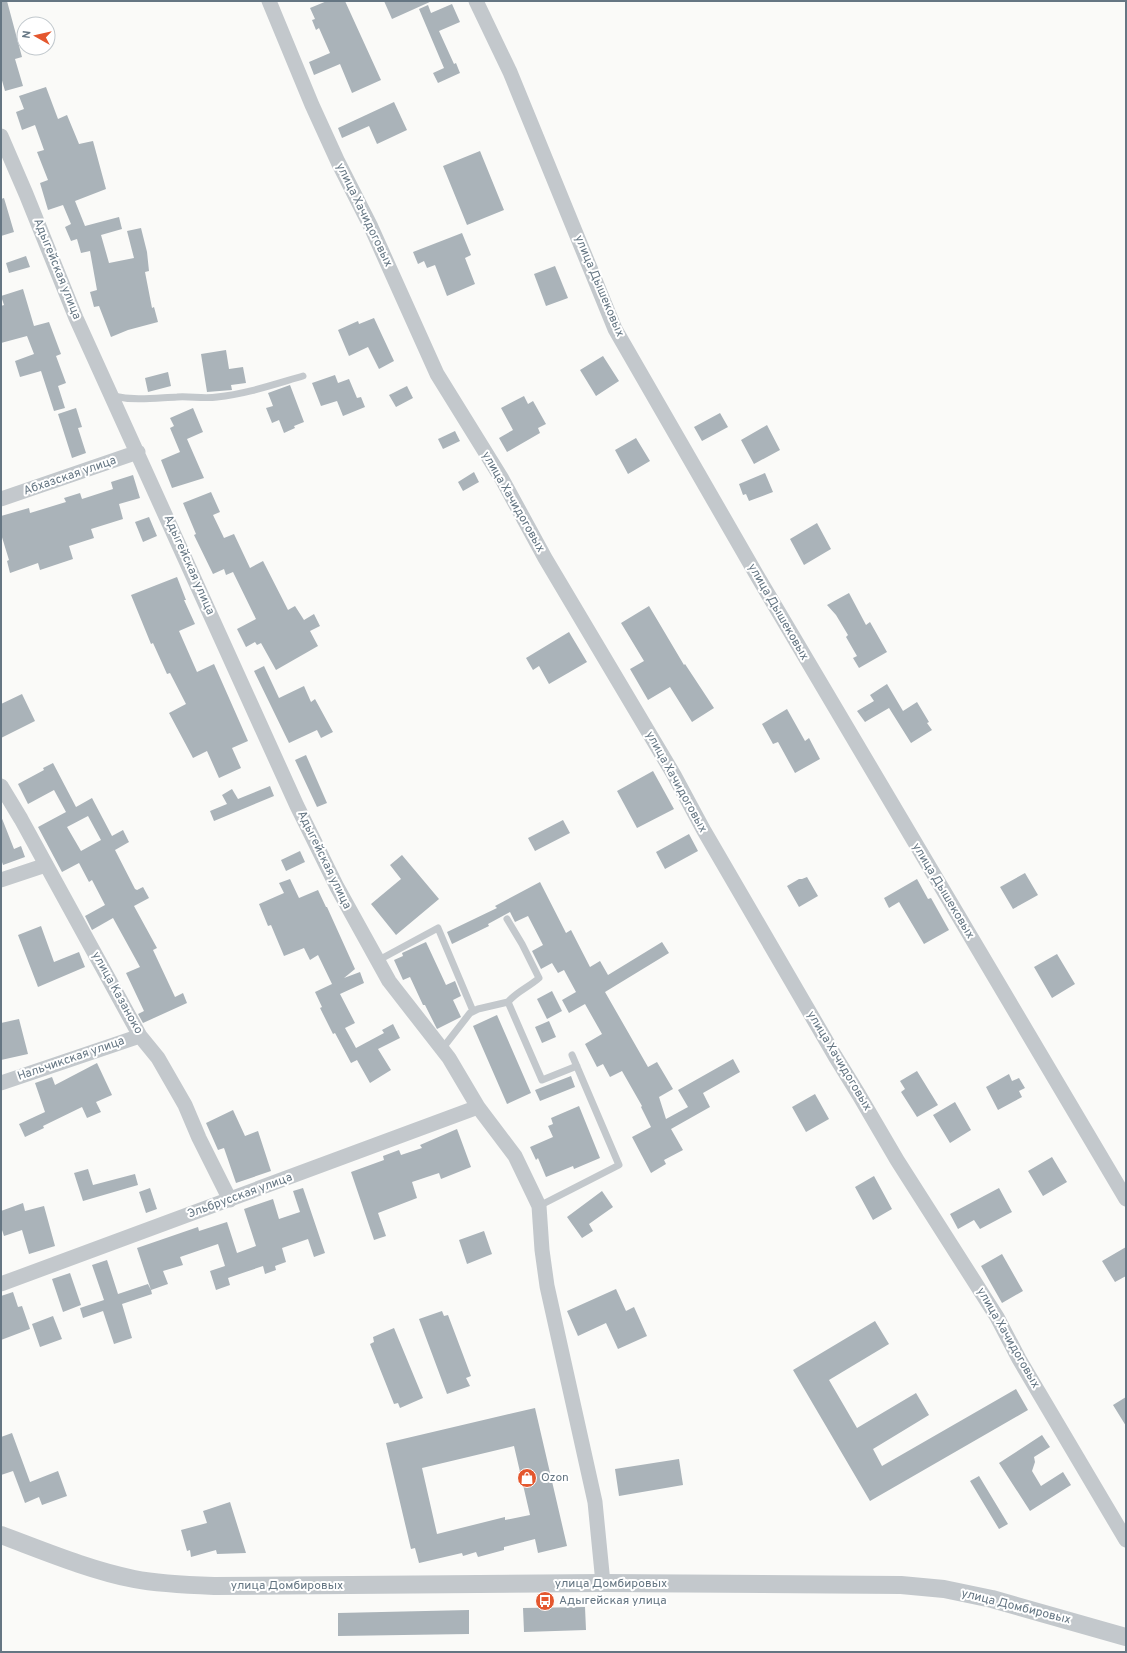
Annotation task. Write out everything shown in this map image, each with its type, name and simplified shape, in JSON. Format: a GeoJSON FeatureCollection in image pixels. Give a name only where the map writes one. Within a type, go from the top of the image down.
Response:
{"type":"FeatureCollection","features":[{"type":"Feature","properties":{"kind":"street","name":"улица Хачидоговых"},"geometry":{"type":"LineString","coordinates":[[269,1],[315,112],[338,162],[371,227],[437,374],[502,479],[545,558],[674,775],[703,829],[835,1056],[897,1160],[997,1317],[1019,1359],[1126,1540]]}},
{"type":"Feature","properties":{"kind":"street","name":"улица Дышековых"},"geometry":{"type":"LineString","coordinates":[[476,1],[510,72],[615,329],[759,579],[1126,1199]]}},
{"type":"Feature","properties":{"kind":"street","name":"Адыгейская улица"},"geometry":{"type":"LineString","coordinates":[[1,136],[76,318],[113,396],[297,806],[337,887],[389,981],[449,1058],[478,1107],[515,1156],[539,1206],[542,1250],[547,1286],[595,1502],[603,1583]]}},
{"type":"Feature","properties":{"kind":"street","name":"Абхазская улица"},"geometry":{"type":"LineString","coordinates":[[1,499],[138,452]]}},
{"type":"Feature","properties":{"kind":"street","name":"улица Казаноко"},"geometry":{"type":"LineString","coordinates":[[1,786],[21,819],[140,1036],[158,1058],[186,1105],[198,1138],[230,1200]]}},
{"type":"Feature","properties":{"kind":"street"},"geometry":{"type":"LineString","coordinates":[[1,880],[46,865]]}},
{"type":"Feature","properties":{"kind":"street","name":"Нальчикская улица"},"geometry":{"type":"LineString","coordinates":[[1,1083],[140,1036]]}},
{"type":"Feature","properties":{"kind":"street","name":"Эльбрусская улица"},"geometry":{"type":"LineString","coordinates":[[1,1284],[478,1107]]}},
{"type":"Feature","properties":{"kind":"street","name":"улица Домбировых"},"geometry":{"type":"LineString","coordinates":[[1,1535],[80,1564],[117,1575],[162,1584],[214,1586],[603,1583],[710,1585],[901,1585],[944,1589],[992,1598],[1126,1637]]}},
{"type":"Feature","properties":{"kind":"lane"},"geometry":{"type":"LineString","coordinates":[[113,396],[129,399],[177,397],[216,398],[303,376]]}},
{"type":"Feature","properties":{"kind":"lane"},"geometry":{"type":"LineString","coordinates":[[442,1049],[470,1013],[508,1002],[514,995],[530,986],[539,978],[522,944],[507,919]]}},
{"type":"Feature","properties":{"kind":"lane"},"geometry":{"type":"LineString","coordinates":[[378,961],[438,928],[473,1011]]}},
{"type":"Feature","properties":{"kind":"lane"},"geometry":{"type":"LineString","coordinates":[[508,1002],[542,1080],[577,1066]]}},
{"type":"Feature","properties":{"kind":"lane"},"geometry":{"type":"LineString","coordinates":[[539,1206],[619,1165],[572,1055]]}},
{"type":"Feature","properties":{"kind":"building"},"geometry":{"type":"Polygon","coordinates":[[[1,1],[7,1],[16,35],[16,56],[22,57],[15,59],[23,86],[5,91],[1,77],[1,1]]]}},
{"type":"Feature","properties":{"kind":"building"},"geometry":{"type":"Polygon","coordinates":[[[327,1],[345,1],[381,80],[352,93],[340,64],[314,75],[309,62],[330,53],[319,28],[316,30],[312,20],[315,19],[310,8],[327,1]]]}},
{"type":"Feature","properties":{"kind":"building"},"geometry":{"type":"Polygon","coordinates":[[[384,1],[432,1],[392,19],[384,1]]]}},
{"type":"Feature","properties":{"kind":"building"},"geometry":{"type":"Polygon","coordinates":[[[452,4],[460,22],[439,31],[454,64],[456,63],[460,73],[438,83],[433,73],[444,68],[419,9],[428,5],[431,13],[452,4]]]}},
{"type":"Feature","properties":{"kind":"building"},"geometry":{"type":"Polygon","coordinates":[[[46,87],[58,119],[67,115],[79,144],[93,141],[106,189],[75,201],[85,226],[119,217],[122,229],[101,235],[109,263],[134,258],[127,231],[141,228],[147,252],[149,271],[145,272],[152,308],[154,307],[158,322],[128,330],[111,337],[99,306],[94,307],[90,292],[97,290],[90,251],[81,253],[77,239],[71,241],[65,227],[71,224],[63,205],[48,210],[40,183],[48,180],[37,152],[44,150],[35,125],[22,130],[16,112],[24,109],[19,96],[46,87]]]}},
{"type":"Feature","properties":{"kind":"building"},"geometry":{"type":"Polygon","coordinates":[[[394,102],[407,130],[377,144],[369,126],[342,138],[338,128],[394,102]]]}},
{"type":"Feature","properties":{"kind":"building"},"geometry":{"type":"Polygon","coordinates":[[[480,151],[504,210],[467,225],[443,166],[480,151]]]}},
{"type":"Feature","properties":{"kind":"building"},"geometry":{"type":"Polygon","coordinates":[[[4,198],[14,232],[1,236],[1,199],[4,198]]]}},
{"type":"Feature","properties":{"kind":"building"},"geometry":{"type":"Polygon","coordinates":[[[462,233],[471,255],[465,258],[475,284],[447,296],[435,265],[427,268],[424,261],[418,264],[413,252],[462,233]]]}},
{"type":"Feature","properties":{"kind":"building"},"geometry":{"type":"Polygon","coordinates":[[[26,256],[30,267],[9,273],[6,263],[26,256]]]}},
{"type":"Feature","properties":{"kind":"building"},"geometry":{"type":"Polygon","coordinates":[[[555,266],[568,298],[546,306],[534,274],[555,266]]]}},
{"type":"Feature","properties":{"kind":"building"},"geometry":{"type":"Polygon","coordinates":[[[23,289],[34,326],[49,322],[61,354],[56,356],[66,383],[58,386],[65,408],[54,411],[41,371],[20,377],[15,361],[34,354],[27,336],[1,343],[1,306],[4,305],[1,296],[23,289]]]}},
{"type":"Feature","properties":{"kind":"building"},"geometry":{"type":"Polygon","coordinates":[[[374,318],[394,361],[379,369],[368,347],[349,356],[338,330],[358,321],[359,324],[374,318]]]}},
{"type":"Feature","properties":{"kind":"building"},"geometry":{"type":"Polygon","coordinates":[[[226,350],[229,369],[243,367],[246,383],[231,385],[232,390],[207,392],[201,354],[226,350]]]}},
{"type":"Feature","properties":{"kind":"building"},"geometry":{"type":"Polygon","coordinates":[[[603,356],[619,381],[596,396],[580,370],[603,356]]]}},
{"type":"Feature","properties":{"kind":"building"},"geometry":{"type":"Polygon","coordinates":[[[168,372],[171,386],[148,392],[145,378],[168,372]]]}},
{"type":"Feature","properties":{"kind":"building"},"geometry":{"type":"Polygon","coordinates":[[[335,375],[338,383],[349,379],[357,398],[361,397],[365,407],[343,416],[337,401],[321,406],[312,383],[335,375]]]}},
{"type":"Feature","properties":{"kind":"building"},"geometry":{"type":"Polygon","coordinates":[[[290,385],[304,422],[294,426],[295,428],[284,433],[279,420],[272,423],[266,408],[273,406],[268,393],[290,385]]]}},
{"type":"Feature","properties":{"kind":"building"},"geometry":{"type":"Polygon","coordinates":[[[407,386],[413,398],[396,407],[389,395],[407,386]]]}},
{"type":"Feature","properties":{"kind":"building"},"geometry":{"type":"Polygon","coordinates":[[[524,396],[528,404],[533,401],[546,424],[538,428],[540,433],[507,452],[499,438],[513,430],[501,408],[524,396]]]}},
{"type":"Feature","properties":{"kind":"building"},"geometry":{"type":"Polygon","coordinates":[[[76,408],[82,427],[78,428],[86,453],[72,458],[58,414],[76,408]]]}},
{"type":"Feature","properties":{"kind":"building"},"geometry":{"type":"Polygon","coordinates":[[[193,408],[203,432],[187,439],[204,478],[172,488],[161,460],[180,452],[170,428],[174,426],[170,418],[193,408]]]}},
{"type":"Feature","properties":{"kind":"building"},"geometry":{"type":"Polygon","coordinates":[[[720,413],[728,427],[702,441],[694,427],[720,413]]]}},
{"type":"Feature","properties":{"kind":"building"},"geometry":{"type":"Polygon","coordinates":[[[767,425],[780,450],[754,464],[741,440],[767,425]]]}},
{"type":"Feature","properties":{"kind":"building"},"geometry":{"type":"Polygon","coordinates":[[[455,431],[460,441],[443,449],[438,439],[455,431]]]}},
{"type":"Feature","properties":{"kind":"building"},"geometry":{"type":"Polygon","coordinates":[[[636,438],[650,461],[628,474],[615,450],[636,438]]]}},
{"type":"Feature","properties":{"kind":"building"},"geometry":{"type":"Polygon","coordinates":[[[474,472],[479,482],[463,491],[458,482],[474,472]]]}},
{"type":"Feature","properties":{"kind":"building"},"geometry":{"type":"Polygon","coordinates":[[[765,473],[773,492],[749,501],[746,494],[743,495],[739,484],[765,473]]]}},
{"type":"Feature","properties":{"kind":"building"},"geometry":{"type":"Polygon","coordinates":[[[133,475],[140,498],[119,504],[123,519],[91,529],[94,538],[69,546],[73,559],[40,570],[38,563],[10,573],[7,561],[9,560],[1,534],[1,516],[29,508],[30,513],[66,502],[64,498],[80,493],[82,499],[113,489],[111,482],[133,475]]]}},
{"type":"Feature","properties":{"kind":"building"},"geometry":{"type":"Polygon","coordinates":[[[211,492],[220,512],[213,515],[224,538],[234,534],[250,568],[263,561],[288,610],[295,606],[304,620],[314,614],[320,626],[310,631],[318,646],[276,670],[261,643],[257,645],[255,642],[246,647],[237,629],[256,619],[233,572],[226,575],[224,569],[213,574],[194,535],[196,534],[183,503],[211,492]]]}},
{"type":"Feature","properties":{"kind":"building"},"geometry":{"type":"Polygon","coordinates":[[[149,517],[157,536],[143,542],[135,522],[149,517]]]}},
{"type":"Feature","properties":{"kind":"building"},"geometry":{"type":"Polygon","coordinates":[[[817,523],[831,549],[804,565],[790,539],[817,523]]]}},
{"type":"Feature","properties":{"kind":"building"},"geometry":{"type":"Polygon","coordinates":[[[177,577],[186,600],[184,600],[195,624],[179,631],[197,672],[214,664],[248,741],[232,748],[241,768],[219,778],[207,751],[193,758],[169,713],[186,704],[170,673],[167,674],[153,643],[151,644],[131,595],[177,577]]]}},
{"type":"Feature","properties":{"kind":"building"},"geometry":{"type":"Polygon","coordinates":[[[849,593],[866,625],[870,622],[887,652],[859,668],[853,658],[857,656],[846,637],[848,635],[836,615],[827,605],[849,593]]]}},
{"type":"Feature","properties":{"kind":"building"},"geometry":{"type":"Polygon","coordinates":[[[649,606],[684,665],[685,664],[714,708],[692,722],[670,687],[648,700],[630,669],[644,661],[621,623],[649,606]]]}},
{"type":"Feature","properties":{"kind":"building"},"geometry":{"type":"Polygon","coordinates":[[[569,632],[587,662],[549,684],[539,666],[533,670],[526,658],[569,632]]]}},
{"type":"Feature","properties":{"kind":"building"},"geometry":{"type":"Polygon","coordinates":[[[264,666],[279,698],[304,686],[311,702],[315,699],[333,732],[321,738],[317,730],[289,743],[254,671],[264,666]]]}},
{"type":"Feature","properties":{"kind":"building"},"geometry":{"type":"Polygon","coordinates":[[[887,684],[903,711],[917,702],[932,730],[911,743],[889,708],[865,722],[857,711],[874,701],[870,695],[887,684]]]}},
{"type":"Feature","properties":{"kind":"building"},"geometry":{"type":"Polygon","coordinates":[[[22,694],[35,721],[1,738],[1,704],[22,694]]]}},
{"type":"Feature","properties":{"kind":"building"},"geometry":{"type":"Polygon","coordinates":[[[787,709],[805,741],[809,738],[820,759],[795,773],[778,742],[773,744],[762,724],[787,709]]]}},
{"type":"Feature","properties":{"kind":"building"},"geometry":{"type":"Polygon","coordinates":[[[306,755],[327,803],[317,807],[295,760],[306,755]]]}},
{"type":"Feature","properties":{"kind":"building"},"geometry":{"type":"Polygon","coordinates":[[[53,763],[76,807],[92,798],[112,836],[123,830],[129,842],[115,850],[135,889],[137,890],[143,887],[149,898],[134,906],[157,948],[153,950],[175,997],[183,993],[187,1003],[143,1023],[138,1014],[144,1011],[126,973],[140,967],[113,918],[92,930],[85,916],[105,905],[92,880],[89,882],[79,863],[62,872],[38,827],[66,812],[54,790],[28,804],[18,784],[44,770],[43,768],[53,763]],[[88,816],[67,827],[81,851],[101,840],[88,816]]]}},
{"type":"Feature","properties":{"kind":"building"},"geometry":{"type":"Polygon","coordinates":[[[653,771],[674,809],[637,828],[617,791],[653,771]]]}},
{"type":"Feature","properties":{"kind":"building"},"geometry":{"type":"Polygon","coordinates":[[[270,786],[274,796],[214,821],[210,811],[227,804],[222,795],[232,789],[238,799],[270,786]]]}},
{"type":"Feature","properties":{"kind":"building"},"geometry":{"type":"Polygon","coordinates":[[[1,816],[14,849],[21,846],[25,857],[3,865],[1,859],[1,816]]]}},
{"type":"Feature","properties":{"kind":"building"},"geometry":{"type":"Polygon","coordinates":[[[563,820],[570,833],[535,851],[528,838],[563,820]]]}},
{"type":"Feature","properties":{"kind":"building"},"geometry":{"type":"Polygon","coordinates":[[[689,834],[698,851],[665,869],[656,852],[689,834]]]}},
{"type":"Feature","properties":{"kind":"building"},"geometry":{"type":"Polygon","coordinates":[[[300,851],[305,862],[286,871],[281,860],[300,851]]]}},
{"type":"Feature","properties":{"kind":"building"},"geometry":{"type":"Polygon","coordinates":[[[402,855],[439,899],[396,935],[371,904],[401,879],[390,865],[402,855]]]}},
{"type":"Feature","properties":{"kind":"building"},"geometry":{"type":"Polygon","coordinates":[[[1025,873],[1038,895],[1013,909],[1000,887],[1025,873]]]}},
{"type":"Feature","properties":{"kind":"building"},"geometry":{"type":"Polygon","coordinates":[[[807,877],[818,896],[799,907],[787,886],[799,879],[807,877]]]}},
{"type":"Feature","properties":{"kind":"building"},"geometry":{"type":"Polygon","coordinates":[[[290,879],[299,898],[318,890],[355,969],[344,978],[360,972],[364,983],[340,994],[355,1023],[345,1028],[356,1048],[384,1033],[382,1030],[393,1024],[400,1038],[378,1049],[391,1070],[370,1083],[357,1060],[351,1063],[335,1033],[333,1034],[320,1008],[322,1007],[315,992],[332,984],[318,955],[310,960],[304,948],[284,956],[271,925],[268,926],[259,904],[284,893],[279,883],[290,879]]]}},
{"type":"Feature","properties":{"kind":"building"},"geometry":{"type":"Polygon","coordinates":[[[917,879],[928,899],[931,898],[949,930],[924,944],[899,902],[889,908],[884,898],[917,879]]]}},
{"type":"Feature","properties":{"kind":"building"},"geometry":{"type":"Polygon","coordinates":[[[540,882],[566,933],[571,930],[590,967],[600,961],[608,975],[662,942],[669,953],[605,992],[648,1067],[657,1062],[673,1089],[659,1097],[666,1119],[688,1107],[678,1090],[733,1059],[740,1072],[703,1093],[710,1107],[671,1129],[683,1150],[664,1160],[666,1164],[651,1173],[632,1137],[651,1127],[641,1107],[642,1106],[622,1071],[610,1077],[603,1064],[597,1067],[585,1044],[602,1034],[585,1004],[569,1013],[562,1000],[576,992],[564,970],[558,973],[552,963],[541,969],[532,951],[543,945],[528,916],[515,922],[510,912],[488,924],[489,926],[452,944],[447,932],[497,908],[495,906],[540,882]]]}},
{"type":"Feature","properties":{"kind":"building"},"geometry":{"type":"Polygon","coordinates":[[[41,926],[54,962],[79,952],[85,967],[38,987],[18,935],[41,926]]]}},
{"type":"Feature","properties":{"kind":"building"},"geometry":{"type":"Polygon","coordinates":[[[426,942],[446,985],[455,981],[461,996],[453,1000],[461,1017],[437,1029],[425,1005],[423,1005],[410,977],[403,980],[394,960],[403,956],[402,953],[426,942]]]}},
{"type":"Feature","properties":{"kind":"building"},"geometry":{"type":"Polygon","coordinates":[[[1057,954],[1075,984],[1052,998],[1034,967],[1057,954]]]}},
{"type":"Feature","properties":{"kind":"building"},"geometry":{"type":"Polygon","coordinates":[[[552,991],[562,1011],[547,1019],[537,999],[552,991]]]}},
{"type":"Feature","properties":{"kind":"building"},"geometry":{"type":"Polygon","coordinates":[[[497,1015],[531,1093],[507,1104],[473,1026],[497,1015]]]}},
{"type":"Feature","properties":{"kind":"building"},"geometry":{"type":"Polygon","coordinates":[[[19,1019],[28,1054],[1,1060],[1,1023],[19,1019]]]}},
{"type":"Feature","properties":{"kind":"building"},"geometry":{"type":"Polygon","coordinates":[[[549,1021],[556,1037],[542,1043],[535,1027],[549,1021]]]}},
{"type":"Feature","properties":{"kind":"building"},"geometry":{"type":"Polygon","coordinates":[[[97,1063],[112,1095],[96,1102],[101,1112],[87,1118],[82,1107],[43,1126],[44,1128],[25,1137],[19,1124],[45,1112],[35,1083],[52,1077],[55,1085],[97,1063]]]}},
{"type":"Feature","properties":{"kind":"building"},"geometry":{"type":"Polygon","coordinates":[[[917,1071],[938,1105],[917,1117],[901,1092],[905,1089],[900,1081],[917,1071]]]}},
{"type":"Feature","properties":{"kind":"building"},"geometry":{"type":"Polygon","coordinates":[[[1009,1074],[1012,1081],[1019,1078],[1025,1088],[1019,1091],[1022,1097],[998,1110],[986,1087],[1009,1074]]]}},
{"type":"Feature","properties":{"kind":"building"},"geometry":{"type":"Polygon","coordinates":[[[571,1076],[575,1087],[540,1101],[535,1090],[571,1076]]]}},
{"type":"Feature","properties":{"kind":"building"},"geometry":{"type":"Polygon","coordinates":[[[815,1094],[829,1119],[806,1132],[792,1107],[815,1094]]]}},
{"type":"Feature","properties":{"kind":"building"},"geometry":{"type":"Polygon","coordinates":[[[955,1102],[971,1130],[950,1143],[933,1115],[955,1102]]]}},
{"type":"Feature","properties":{"kind":"building"},"geometry":{"type":"Polygon","coordinates":[[[579,1106],[600,1158],[574,1169],[573,1166],[546,1177],[538,1158],[536,1160],[530,1147],[553,1137],[548,1126],[553,1124],[551,1118],[579,1106]]]}},
{"type":"Feature","properties":{"kind":"building"},"geometry":{"type":"Polygon","coordinates":[[[233,1110],[245,1136],[258,1131],[271,1171],[236,1183],[224,1148],[218,1150],[206,1123],[233,1110]]]}},
{"type":"Feature","properties":{"kind":"building"},"geometry":{"type":"Polygon","coordinates":[[[457,1129],[471,1167],[441,1179],[439,1173],[412,1182],[417,1198],[378,1213],[386,1236],[374,1240],[351,1172],[384,1160],[383,1156],[399,1150],[401,1155],[422,1148],[420,1145],[457,1129]]]}},
{"type":"Feature","properties":{"kind":"building"},"geometry":{"type":"Polygon","coordinates":[[[1052,1157],[1067,1182],[1043,1196],[1028,1171],[1052,1157]]]}},
{"type":"Feature","properties":{"kind":"building"},"geometry":{"type":"Polygon","coordinates":[[[88,1169],[93,1185],[135,1174],[138,1185],[83,1201],[74,1173],[88,1169]]]}},
{"type":"Feature","properties":{"kind":"building"},"geometry":{"type":"Polygon","coordinates":[[[874,1176],[892,1209],[873,1220],[855,1187],[874,1176]]]}},
{"type":"Feature","properties":{"kind":"building"},"geometry":{"type":"Polygon","coordinates":[[[150,1188],[157,1209],[146,1213],[139,1192],[150,1188]]]}},
{"type":"Feature","properties":{"kind":"building"},"geometry":{"type":"Polygon","coordinates":[[[303,1188],[325,1253],[314,1257],[308,1239],[282,1248],[286,1262],[275,1266],[276,1270],[265,1274],[263,1266],[228,1278],[230,1285],[216,1290],[210,1271],[225,1266],[218,1244],[180,1257],[183,1265],[163,1271],[168,1284],[151,1290],[137,1248],[198,1227],[199,1231],[227,1222],[237,1253],[256,1246],[244,1209],[273,1199],[279,1219],[300,1212],[293,1191],[303,1188]]]}},
{"type":"Feature","properties":{"kind":"building"},"geometry":{"type":"Polygon","coordinates":[[[999,1188],[1012,1212],[980,1229],[974,1220],[958,1229],[950,1214],[999,1188]]]}},
{"type":"Feature","properties":{"kind":"building"},"geometry":{"type":"Polygon","coordinates":[[[602,1191],[613,1207],[589,1224],[593,1231],[582,1238],[567,1217],[602,1191]]]}},
{"type":"Feature","properties":{"kind":"building"},"geometry":{"type":"Polygon","coordinates":[[[23,1203],[25,1211],[44,1206],[55,1246],[29,1254],[22,1230],[4,1236],[1,1227],[1,1211],[23,1203]]]}},
{"type":"Feature","properties":{"kind":"building"},"geometry":{"type":"Polygon","coordinates":[[[484,1231],[492,1254],[467,1264],[459,1240],[484,1231]]]}},
{"type":"Feature","properties":{"kind":"building"},"geometry":{"type":"Polygon","coordinates":[[[1126,1247],[1126,1276],[1115,1282],[1102,1261],[1126,1247]]]}},
{"type":"Feature","properties":{"kind":"building"},"geometry":{"type":"Polygon","coordinates":[[[1002,1254],[1023,1291],[1002,1303],[981,1266],[1002,1254]]]}},
{"type":"Feature","properties":{"kind":"building"},"geometry":{"type":"Polygon","coordinates":[[[107,1260],[118,1294],[148,1284],[152,1294],[122,1304],[132,1338],[114,1344],[103,1311],[83,1318],[80,1308],[104,1300],[92,1265],[107,1260]]]}},
{"type":"Feature","properties":{"kind":"building"},"geometry":{"type":"Polygon","coordinates":[[[70,1273],[81,1305],[63,1312],[52,1279],[70,1273]]]}},
{"type":"Feature","properties":{"kind":"building"},"geometry":{"type":"Polygon","coordinates":[[[616,1289],[626,1311],[634,1307],[647,1336],[618,1349],[606,1323],[578,1336],[567,1311],[616,1289]]]}},
{"type":"Feature","properties":{"kind":"building"},"geometry":{"type":"Polygon","coordinates":[[[13,1292],[18,1307],[22,1306],[30,1329],[1,1340],[1,1296],[13,1292]]]}},
{"type":"Feature","properties":{"kind":"building"},"geometry":{"type":"Polygon","coordinates":[[[442,1311],[444,1316],[448,1315],[471,1376],[466,1378],[470,1386],[447,1394],[419,1319],[442,1311]]]}},
{"type":"Feature","properties":{"kind":"building"},"geometry":{"type":"Polygon","coordinates":[[[53,1316],[62,1339],[40,1347],[32,1324],[53,1316]]]}},
{"type":"Feature","properties":{"kind":"building"},"geometry":{"type":"Polygon","coordinates":[[[875,1321],[889,1344],[829,1380],[857,1428],[916,1393],[929,1415],[873,1449],[882,1466],[1016,1389],[1028,1410],[870,1501],[793,1370],[875,1321]]]}},
{"type":"Feature","properties":{"kind":"building"},"geometry":{"type":"Polygon","coordinates":[[[394,1328],[423,1398],[400,1408],[398,1403],[394,1404],[370,1344],[374,1342],[373,1337],[394,1328]]]}},
{"type":"Feature","properties":{"kind":"building"},"geometry":{"type":"Polygon","coordinates":[[[1126,1397],[1126,1426],[1113,1405],[1126,1397]]]}},
{"type":"Feature","properties":{"kind":"building"},"geometry":{"type":"Polygon","coordinates":[[[535,1408],[567,1546],[538,1553],[535,1539],[504,1547],[504,1550],[478,1557],[476,1552],[463,1556],[462,1553],[419,1563],[415,1548],[411,1549],[386,1443],[535,1408]],[[514,1446],[422,1468],[437,1534],[505,1517],[505,1520],[530,1515],[514,1446]]]}},
{"type":"Feature","properties":{"kind":"building"},"geometry":{"type":"Polygon","coordinates":[[[12,1433],[30,1482],[58,1471],[67,1496],[42,1505],[39,1497],[25,1503],[13,1471],[1,1475],[1,1437],[12,1433]]]}},
{"type":"Feature","properties":{"kind":"building"},"geometry":{"type":"Polygon","coordinates":[[[1042,1435],[1050,1447],[1034,1457],[1035,1462],[1032,1471],[1041,1486],[1063,1472],[1071,1485],[1030,1511],[999,1463],[1042,1435]]]}},
{"type":"Feature","properties":{"kind":"building"},"geometry":{"type":"Polygon","coordinates":[[[679,1459],[683,1485],[619,1496],[615,1469],[679,1459]]]}},
{"type":"Feature","properties":{"kind":"building"},"geometry":{"type":"Polygon","coordinates":[[[979,1476],[1008,1524],[999,1529],[970,1481],[979,1476]]]}},
{"type":"Feature","properties":{"kind":"building"},"geometry":{"type":"Polygon","coordinates":[[[230,1502],[246,1553],[217,1554],[216,1550],[191,1557],[190,1550],[187,1551],[181,1530],[207,1523],[203,1511],[230,1502]]]}},
{"type":"Feature","properties":{"kind":"building"},"geometry":{"type":"Polygon","coordinates":[[[585,1607],[586,1630],[524,1632],[523,1608],[585,1607]]]}},
{"type":"Feature","properties":{"kind":"building"},"geometry":{"type":"Polygon","coordinates":[[[469,1610],[469,1634],[338,1636],[338,1613],[469,1610]]]}},
{"type":"Feature","properties":{"kind":"place","name":"Ozon"},"geometry":{"type":"Point","coordinates":[527,1478]}},
{"type":"Feature","properties":{"kind":"place","name":"Адыгейская улица"},"geometry":{"type":"Point","coordinates":[545,1601]}}]}
